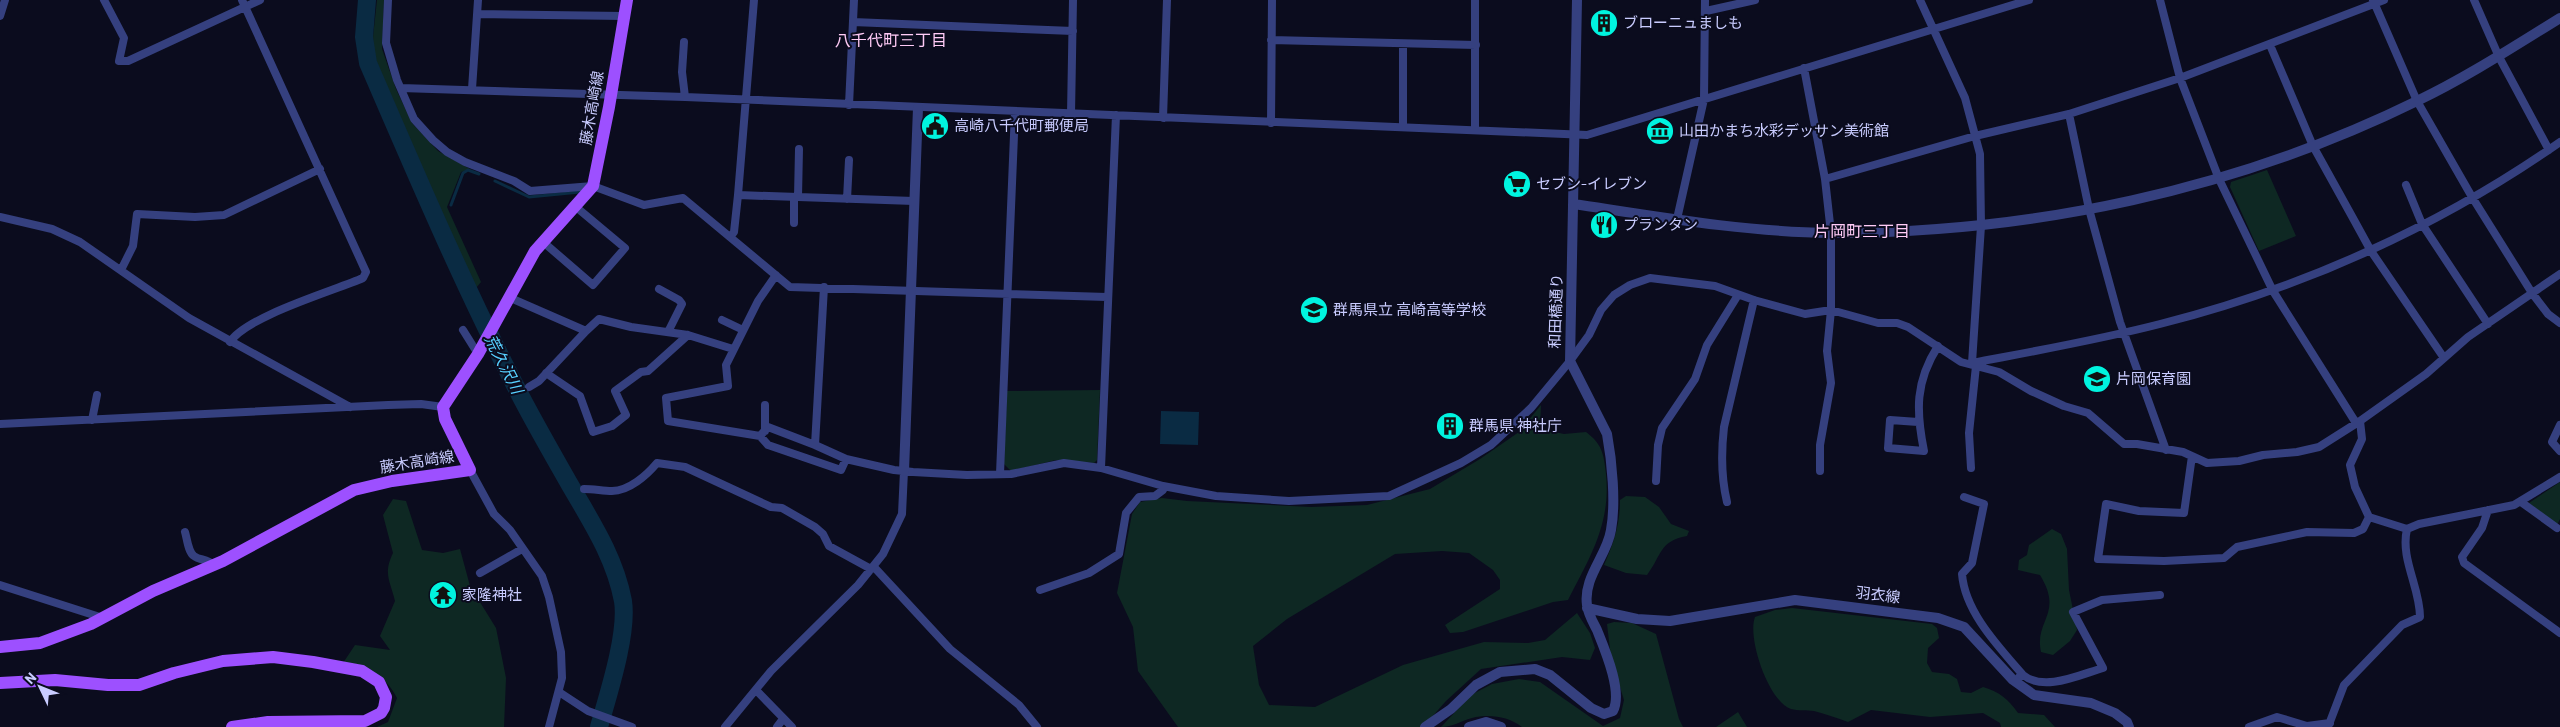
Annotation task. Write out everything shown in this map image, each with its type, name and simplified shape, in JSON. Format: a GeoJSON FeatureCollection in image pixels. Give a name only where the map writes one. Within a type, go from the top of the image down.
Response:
{"type":"FeatureCollection","features":[{"type":"Feature","properties":{"kind":"main road","name":"藤木高崎線"},"geometry":{"type":"LineString","coordinates":[[0,647],[40,643],[103,618],[153,592],[213,565],[354,490],[392,481],[470,470],[445,419],[443,407],[479,352],[508,297],[542,242],[576,207],[593,186],[627,0]]}},
{"type":"Feature","properties":{"kind":"main road"},"geometry":{"type":"LineString","coordinates":[[0,683],[55,680],[108,685],[139,685],[174,673],[223,661],[273,657],[362,671],[379,682],[386,697],[381,713],[365,721],[268,722],[232,727]]}},
{"type":"Feature","properties":{"kind":"street"},"geometry":{"type":"LineString","coordinates":[[0,16],[4,0]]}},
{"type":"Feature","properties":{"kind":"street"},"geometry":{"type":"LineString","coordinates":[[104,0],[124,38],[119,61],[128,61],[244,3],[260,0]]}},
{"type":"Feature","properties":{"kind":"street"},"geometry":{"type":"LineString","coordinates":[[388,0],[386,43],[400,88],[411,114],[421,128],[440,146],[458,158],[514,181],[530,192],[593,186],[641,205],[666,203],[683,198],[790,287],[1107,297]]}},
{"type":"Feature","properties":{"kind":"street"},"geometry":{"type":"LineString","coordinates":[[472,89],[478,0]]}},
{"type":"Feature","properties":{"kind":"street"},"geometry":{"type":"LineString","coordinates":[[730,237],[734,232],[738,195],[754,0]]}},
{"type":"Feature","properties":{"kind":"street"},"geometry":{"type":"LineString","coordinates":[[849,104],[854,0]]}},
{"type":"Feature","properties":{"kind":"street"},"geometry":{"type":"LineString","coordinates":[[1071,114],[1073,0]]}},
{"type":"Feature","properties":{"kind":"street"},"geometry":{"type":"LineString","coordinates":[[1163,118],[1167,0]]}},
{"type":"Feature","properties":{"kind":"street"},"geometry":{"type":"LineString","coordinates":[[1270,122],[1272,0]]}},
{"type":"Feature","properties":{"kind":"street"},"geometry":{"type":"LineString","coordinates":[[1475,130],[1476,0]]}},
{"type":"Feature","properties":{"kind":"street","name":"和田橋通り"},"geometry":{"type":"LineString","coordinates":[[1576,0],[1570,361],[1606,434],[1609,446],[1613,508],[1611,531],[1586,594],[1587,608]]}},
{"type":"Feature","properties":{"kind":"street"},"geometry":{"type":"LineString","coordinates":[[1677,220],[1704,99],[1705,0]]}},
{"type":"Feature","properties":{"kind":"street"},"geometry":{"type":"LineString","coordinates":[[1706,11],[1755,0]]}},
{"type":"Feature","properties":{"kind":"street"},"geometry":{"type":"LineString","coordinates":[[1920,0],[1965,98],[1980,154],[1981,226],[1969,433],[1971,468]]}},
{"type":"Feature","properties":{"kind":"street"},"geometry":{"type":"LineString","coordinates":[[400,88],[685,97],[1587,135],[2029,0]]}},
{"type":"Feature","properties":{"kind":"street"},"geometry":{"type":"LineString","coordinates":[[2160,0],[2180,78],[2219,179],[2273,291],[2358,422],[2362,439],[2350,465],[2355,487],[2369,517],[2408,529],[2419,524],[2521,502],[2560,477]]}},
{"type":"Feature","properties":{"kind":"street"},"geometry":{"type":"LineString","coordinates":[[1825,179],[1974,136],[2069,114],[2180,78],[2270,45],[2374,2],[2384,0]]}},
{"type":"Feature","properties":{"kind":"street"},"geometry":{"type":"LineString","coordinates":[[2474,0],[2499,57],[2549,150]]}},
{"type":"Feature","properties":{"kind":"street"},"geometry":{"type":"LineString","coordinates":[[2374,2],[2417,101],[2472,197],[2532,293],[2548,314],[2560,323]]}},
{"type":"Feature","properties":{"kind":"street"},"geometry":{"type":"LineString","coordinates":[[230,342],[236,335],[272,313],[366,276],[320,169],[244,3]]}},
{"type":"Feature","properties":{"kind":"street"},"geometry":{"type":"LineString","coordinates":[[477,14],[624,16]]}},
{"type":"Feature","properties":{"kind":"street"},"geometry":{"type":"LineString","coordinates":[[1574,204],[1735,228],[1831,232],[1981,226],[2089,209],[2219,179],[2313,146],[2417,101],[2499,57],[2560,18]]}},
{"type":"Feature","properties":{"kind":"street"},"geometry":{"type":"LineString","coordinates":[[853,22],[1073,31]]}},
{"type":"Feature","properties":{"kind":"street"},"geometry":{"type":"LineString","coordinates":[[1271,40],[1476,45]]}},
{"type":"Feature","properties":{"kind":"street"},"geometry":{"type":"LineString","coordinates":[[684,42],[682,72],[685,97]]}},
{"type":"Feature","properties":{"kind":"street"},"geometry":{"type":"LineString","coordinates":[[1403,44],[1403,128]]}},
{"type":"Feature","properties":{"kind":"street"},"geometry":{"type":"LineString","coordinates":[[2270,45],[2313,146],[2371,250],[2444,358]]}},
{"type":"Feature","properties":{"kind":"street"},"geometry":{"type":"LineString","coordinates":[[1804,68],[1825,179],[1831,232],[1831,310],[1827,352],[1831,383],[1820,445],[1820,471]]}},
{"type":"Feature","properties":{"kind":"street"},"geometry":{"type":"LineString","coordinates":[[725,727],[771,671],[872,568],[892,539],[902,514],[918,108]]}},
{"type":"Feature","properties":{"kind":"street"},"geometry":{"type":"LineString","coordinates":[[1000,474],[1015,111]]}},
{"type":"Feature","properties":{"kind":"street"},"geometry":{"type":"LineString","coordinates":[[2069,114],[2089,209],[2123,333],[2166,450]]}},
{"type":"Feature","properties":{"kind":"street"},"geometry":{"type":"LineString","coordinates":[[1101,468],[1116,115]]}},
{"type":"Feature","properties":{"kind":"street"},"geometry":{"type":"LineString","coordinates":[[1974,365],[2123,333],[2273,291],[2371,250],[2422,224],[2472,197],[2560,142]]}},
{"type":"Feature","properties":{"kind":"street"},"geometry":{"type":"LineString","coordinates":[[794,222],[799,150]]}},
{"type":"Feature","properties":{"kind":"street"},"geometry":{"type":"LineString","coordinates":[[847,199],[849,160]]}},
{"type":"Feature","properties":{"kind":"street"},"geometry":{"type":"LineString","coordinates":[[121,270],[133,246],[137,214],[195,217],[224,215],[320,169]]}},
{"type":"Feature","properties":{"kind":"street"},"geometry":{"type":"LineString","coordinates":[[2406,184],[2422,224],[2488,324]]}},
{"type":"Feature","properties":{"kind":"street"},"geometry":{"type":"LineString","coordinates":[[738,195],[914,201]]}},
{"type":"Feature","properties":{"kind":"street"},"geometry":{"type":"LineString","coordinates":[[542,242],[593,285],[625,248],[576,207]]}},
{"type":"Feature","properties":{"kind":"street"},"geometry":{"type":"LineString","coordinates":[[0,217],[42,226],[65,234],[121,270],[189,318],[350,407]]}},
{"type":"Feature","properties":{"kind":"street"},"geometry":{"type":"LineString","coordinates":[[763,433],[768,427],[846,458],[904,471],[967,475],[1000,474],[1064,463],[1101,468],[1163,486],[1216,496],[1289,500],[1389,496],[1461,463],[1492,445],[1532,408],[1589,335],[1602,310],[1614,295],[1630,285],[1650,278],[1715,286],[1754,300],[1805,314],[1831,310],[1878,323],[1902,325],[1961,362],[1999,372],[2031,391],[2064,406],[2088,413],[2124,444],[2137,444],[2183,452],[2207,463],[2239,461],[2263,455],[2297,452],[2319,447],[2358,422],[2444,358],[2468,337],[2560,274]]}},
{"type":"Feature","properties":{"kind":"street"},"geometry":{"type":"LineString","coordinates":[[763,433],[668,421],[666,398],[728,386],[726,365],[758,301],[776,275]]}},
{"type":"Feature","properties":{"kind":"street"},"geometry":{"type":"LineString","coordinates":[[815,445],[824,287]]}},
{"type":"Feature","properties":{"kind":"street"},"geometry":{"type":"LineString","coordinates":[[659,289],[679,300],[682,304],[668,332]]}},
{"type":"Feature","properties":{"kind":"street"},"geometry":{"type":"LineString","coordinates":[[1656,481],[1658,444],[1662,428],[1695,379],[1707,345],[1738,295]]}},
{"type":"Feature","properties":{"kind":"street"},"geometry":{"type":"LineString","coordinates":[[508,297],[586,330]]}},
{"type":"Feature","properties":{"kind":"street"},"geometry":{"type":"LineString","coordinates":[[1727,502],[1722,484],[1724,427],[1754,300]]}},
{"type":"Feature","properties":{"kind":"street"},"geometry":{"type":"LineString","coordinates":[[529,387],[546,373],[586,330],[599,319],[631,327],[688,336],[733,349]]}},
{"type":"Feature","properties":{"kind":"street"},"geometry":{"type":"LineString","coordinates":[[722,320],[743,330]]}},
{"type":"Feature","properties":{"kind":"street"},"geometry":{"type":"LineString","coordinates":[[463,330],[479,352]]}},
{"type":"Feature","properties":{"kind":"street"},"geometry":{"type":"LineString","coordinates":[[546,373],[580,396],[593,432],[603,430],[626,414],[615,391],[641,372],[648,371],[688,336]]}},
{"type":"Feature","properties":{"kind":"street"},"geometry":{"type":"LineString","coordinates":[[1918,422],[1890,420],[1888,448],[1924,451],[1918,422],[1921,380],[1927,363],[1938,346]]}},
{"type":"Feature","properties":{"kind":"street"},"geometry":{"type":"LineString","coordinates":[[92,420],[97,394]]}},
{"type":"Feature","properties":{"kind":"street"},"geometry":{"type":"LineString","coordinates":[[0,424],[421,404],[443,407]]}},
{"type":"Feature","properties":{"kind":"street"},"geometry":{"type":"LineString","coordinates":[[765,405],[763,433],[768,444],[841,470],[846,458]]}},
{"type":"Feature","properties":{"kind":"street"},"geometry":{"type":"LineString","coordinates":[[2560,425],[2552,442],[2560,451]]}},
{"type":"Feature","properties":{"kind":"street"},"geometry":{"type":"LineString","coordinates":[[2192,456],[2184,513],[2139,511],[2106,504],[2098,559],[2164,561],[2224,558],[2236,547],[2307,532],[2354,533],[2363,529],[2369,517]]}},
{"type":"Feature","properties":{"kind":"street"},"geometry":{"type":"LineString","coordinates":[[584,490],[613,491],[627,487],[647,475],[658,463],[685,467],[771,507],[782,508],[815,527],[823,534],[829,546],[872,568],[950,649],[1019,705],[1037,727]]}},
{"type":"Feature","properties":{"kind":"street"},"geometry":{"type":"LineString","coordinates":[[470,470],[494,514],[510,530],[542,576],[549,597],[561,652],[562,678],[549,727]]}},
{"type":"Feature","properties":{"kind":"street"},"geometry":{"type":"LineString","coordinates":[[1040,590],[1089,573],[1119,554],[1126,513],[1138,497],[1155,496],[1163,490],[1163,486]]}},
{"type":"Feature","properties":{"kind":"street"},"geometry":{"type":"LineString","coordinates":[[1964,497],[1984,504],[1972,563],[1962,574],[1963,588],[1986,630],[2023,675],[2035,682],[2062,680],[2103,668],[2073,612],[2102,600],[2160,595]]}},
{"type":"Feature","properties":{"kind":"street"},"geometry":{"type":"LineString","coordinates":[[2521,502],[2557,528]]}},
{"type":"Feature","properties":{"kind":"street"},"geometry":{"type":"LineString","coordinates":[[2488,510],[2482,528],[2462,558],[2464,563],[2560,632]]}},
{"type":"Feature","properties":{"kind":"street"},"geometry":{"type":"LineString","coordinates":[[2249,727],[2277,717],[2307,726],[2329,725],[2344,685],[2402,625],[2420,617],[2420,605],[2406,551],[2408,529]]}},
{"type":"Feature","properties":{"kind":"street"},"geometry":{"type":"LineString","coordinates":[[185,532],[190,552],[194,557],[209,560],[213,565]]}},
{"type":"Feature","properties":{"kind":"street"},"geometry":{"type":"LineString","coordinates":[[480,573],[522,549]]}},
{"type":"Feature","properties":{"kind":"street"},"geometry":{"type":"LineString","coordinates":[[0,586],[103,618]]}},
{"type":"Feature","properties":{"kind":"street","name":"羽衣線"},"geometry":{"type":"LineString","coordinates":[[1587,608],[1637,619],[1670,621],[1795,600],[1938,618],[1964,627],[2013,680],[2034,695],[2091,703],[2115,713],[2127,722],[2129,727]]}},
{"type":"Feature","properties":{"kind":"street"},"geometry":{"type":"LineString","coordinates":[[1425,727],[1451,709],[1476,685],[1500,672],[1535,669],[1550,675],[1591,708],[1604,714],[1612,711],[1617,702],[1616,687],[1587,608]]}},
{"type":"Feature","properties":{"kind":"street"},"geometry":{"type":"LineString","coordinates":[[2013,680],[2023,675]]}},
{"type":"Feature","properties":{"kind":"street"},"geometry":{"type":"LineString","coordinates":[[756,690],[792,727]]}},
{"type":"Feature","properties":{"kind":"street"},"geometry":{"type":"LineString","coordinates":[[559,692],[612,722],[632,727]]}},
{"type":"Feature","properties":{"kind":"street"},"geometry":{"type":"LineString","coordinates":[[777,727],[783,719]]}},
{"type":"Feature","properties":{"kind":"street"},"geometry":{"type":"LineString","coordinates":[[1469,727],[1486,722],[1501,727]]}},
{"type":"Feature","properties":{"kind":"green space"},"geometry":{"type":"Polygon","coordinates":[[[377,0],[384,0],[382,49],[396,89],[412,123],[438,151],[470,169],[461,172],[447,207],[481,282],[476,288],[480,298],[478,299],[374,56],[373,37],[377,0]]]}},
{"type":"Feature","properties":{"kind":"green space"},"geometry":{"type":"Polygon","coordinates":[[[2267,170],[2296,236],[2259,251],[2230,187],[2231,182],[2267,170]]]}},
{"type":"Feature","properties":{"kind":"green space"},"geometry":{"type":"Polygon","coordinates":[[[1100,390],[1097,460],[1094,463],[1056,460],[1011,471],[1004,464],[1007,391],[1100,390]]]}},
{"type":"Feature","properties":{"kind":"green space"},"geometry":{"type":"Polygon","coordinates":[[[1541,405],[1540,429],[1564,434],[1586,432],[1599,445],[1605,467],[1607,492],[1602,525],[1591,554],[1568,600],[1553,602],[1463,632],[1450,633],[1445,625],[1500,589],[1500,580],[1493,570],[1469,553],[1442,551],[1395,554],[1287,619],[1253,646],[1259,685],[1269,705],[1315,707],[1403,665],[1484,642],[1528,643],[1545,640],[1577,613],[1590,633],[1595,648],[1590,660],[1562,657],[1481,669],[1446,701],[1423,727],[1178,727],[1138,671],[1133,627],[1117,593],[1132,514],[1140,502],[1162,498],[1311,507],[1367,505],[1430,489],[1480,459],[1519,432],[1541,405]]]}},
{"type":"Feature","properties":{"kind":"green space"},"geometry":{"type":"Polygon","coordinates":[[[2560,482],[2560,519],[2557,525],[2529,503],[2560,482]]]}},
{"type":"Feature","properties":{"kind":"green space"},"geometry":{"type":"Polygon","coordinates":[[[1626,496],[1645,497],[1659,507],[1671,524],[1689,531],[1687,536],[1671,541],[1666,545],[1647,575],[1626,573],[1604,565],[1616,533],[1620,500],[1626,496]]]}},
{"type":"Feature","properties":{"kind":"green space"},"geometry":{"type":"Polygon","coordinates":[[[393,499],[406,501],[422,550],[443,553],[460,549],[470,586],[496,628],[506,678],[504,727],[377,727],[388,722],[397,698],[387,683],[381,678],[368,671],[343,663],[355,645],[390,650],[380,636],[395,601],[388,572],[388,566],[393,553],[383,515],[393,499]]]}},
{"type":"Feature","properties":{"kind":"green space"},"geometry":{"type":"Polygon","coordinates":[[[2052,529],[2061,534],[2067,549],[2069,590],[2077,630],[2070,641],[2053,655],[2041,652],[2040,641],[2049,608],[2047,588],[2040,575],[2018,570],[2019,560],[2027,555],[2029,545],[2052,529]]]}},
{"type":"Feature","properties":{"kind":"green space"},"geometry":{"type":"Polygon","coordinates":[[[1792,608],[1932,624],[1937,628],[1939,638],[1928,648],[1927,663],[1932,672],[1949,674],[1957,679],[1961,692],[1971,693],[1983,687],[1994,691],[2007,700],[2018,713],[2044,715],[2055,727],[2001,727],[2000,723],[1983,713],[1930,717],[1871,710],[1848,722],[1814,711],[1791,709],[1783,704],[1767,682],[1757,653],[1753,626],[1755,617],[1775,610],[1792,608]]]}},
{"type":"Feature","properties":{"kind":"green space"},"geometry":{"type":"Polygon","coordinates":[[[1614,622],[1632,623],[1656,634],[1679,719],[1683,727],[1522,727],[1504,718],[1485,716],[1441,727],[1471,695],[1492,684],[1519,679],[1540,682],[1603,726],[1620,718],[1624,700],[1611,658],[1607,624],[1614,622]]]}},
{"type":"Feature","properties":{"kind":"green space"},"geometry":{"type":"Polygon","coordinates":[[[1738,712],[1747,727],[1716,727],[1738,712]]]}},
{"type":"Feature","properties":{"kind":"water"},"geometry":{"type":"Polygon","coordinates":[[[1161,411],[1199,412],[1198,445],[1160,444],[1161,411]]]}},
{"type":"Feature","properties":{"kind":"waterway","name":"荒久沢川"},"geometry":{"type":"LineString","coordinates":[[367,0],[364,37],[368,63],[440,229],[498,352],[525,405],[602,541],[619,585],[623,601],[623,630],[612,682],[599,727]]}},
{"type":"Feature","properties":{"kind":"waterway"},"geometry":{"type":"LineString","coordinates":[[451,205],[463,173],[468,170],[479,174]]}},
{"type":"Feature","properties":{"kind":"waterway"},"geometry":{"type":"LineString","coordinates":[[495,181],[529,197],[580,192]]}},
{"type":"Feature","properties":{"kind":"place","name":"ブローニュましも"},"geometry":{"type":"Point","coordinates":[1604,23]}},
{"type":"Feature","properties":{"kind":"place","name":"高崎八千代町郵便局"},"geometry":{"type":"Point","coordinates":[935,126]}},
{"type":"Feature","properties":{"kind":"place","name":"山田かまち水彩デッサン美術館"},"geometry":{"type":"Point","coordinates":[1660,131]}},
{"type":"Feature","properties":{"kind":"place","name":"セブン-イレブン"},"geometry":{"type":"Point","coordinates":[1517,184]}},
{"type":"Feature","properties":{"kind":"place","name":"プランタン"},"geometry":{"type":"Point","coordinates":[1604,225]}},
{"type":"Feature","properties":{"kind":"place","name":"群馬県立 高崎高等学校"},"geometry":{"type":"Point","coordinates":[1314,310]}},
{"type":"Feature","properties":{"kind":"place","name":"片岡保育園"},"geometry":{"type":"Point","coordinates":[2097,379]}},
{"type":"Feature","properties":{"kind":"place","name":"群馬県 神社庁"},"geometry":{"type":"Point","coordinates":[1450,426]}},
{"type":"Feature","properties":{"kind":"place","name":"家隆神社"},"geometry":{"type":"Point","coordinates":[443,595]}},
{"type":"Feature","properties":{"kind":"district","name":"八千代町三丁目"},"geometry":{"type":"Point","coordinates":[891,40]}},
{"type":"Feature","properties":{"kind":"district","name":"片岡町三丁目"},"geometry":{"type":"Point","coordinates":[1862,231]}}]}
